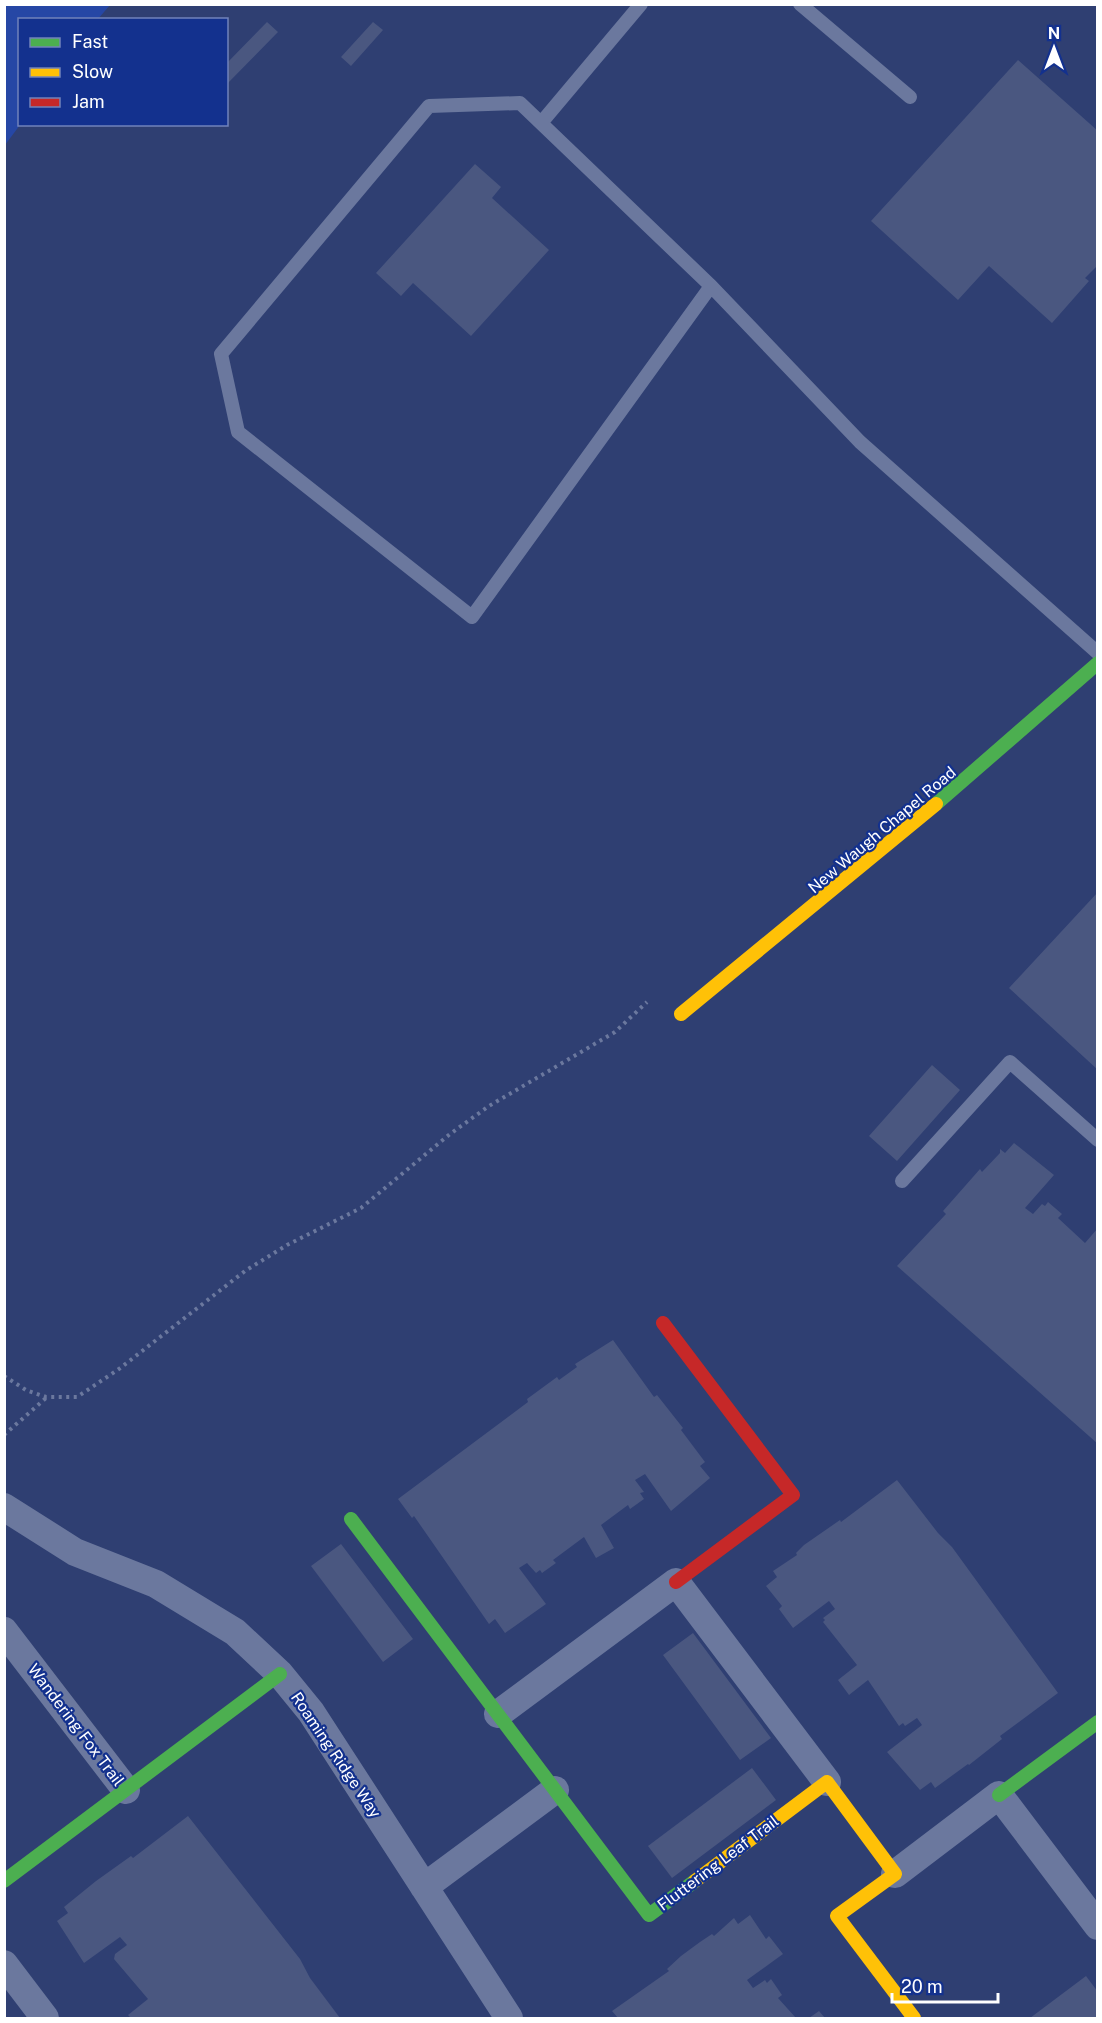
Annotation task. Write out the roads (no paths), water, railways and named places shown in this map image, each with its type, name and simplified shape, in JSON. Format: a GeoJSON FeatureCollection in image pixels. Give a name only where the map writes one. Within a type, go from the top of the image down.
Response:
{"type":"FeatureCollection","features":[{"type":"Feature","properties":{"kind":"street","name":"New Waugh Chapel Road"},"geometry":{"type":"LineString","coordinates":[[681,1014],[968,780],[1098,663]]}},
{"type":"Feature","properties":{"kind":"street"},"geometry":{"type":"LineString","coordinates":[[498,1714],[793,1495],[663,1323]]}},
{"type":"Feature","properties":{"kind":"street","name":"Roaming Ridge Way"},"geometry":{"type":"LineString","coordinates":[[4,1507],[75,1552],[156,1584],[235,1632],[280,1674],[311,1712],[509,2019]]}},
{"type":"Feature","properties":{"kind":"street","name":"Fluttering Leaf Trail"},"geometry":{"type":"LineString","coordinates":[[351,1519],[649,1915],[827,1782]]}},
{"type":"Feature","properties":{"kind":"street"},"geometry":{"type":"LineString","coordinates":[[676,1582],[895,1874]]}},
{"type":"Feature","properties":{"kind":"street","name":"Wandering Fox Trail"},"geometry":{"type":"LineString","coordinates":[[4,1630],[126,1790]]}},
{"type":"Feature","properties":{"kind":"street","name":"Wandering Fox Trail"},"geometry":{"type":"LineString","coordinates":[[4,1881],[280,1674]]}},
{"type":"Feature","properties":{"kind":"street"},"geometry":{"type":"LineString","coordinates":[[914,2019],[837,1916],[1098,1722]]}},
{"type":"Feature","properties":{"kind":"street"},"geometry":{"type":"LineString","coordinates":[[424,1887],[555,1790]]}},
{"type":"Feature","properties":{"kind":"street"},"geometry":{"type":"LineString","coordinates":[[999,1796],[1098,1926]]}},
{"type":"Feature","properties":{"kind":"street"},"geometry":{"type":"LineString","coordinates":[[4,1964],[45,2019]]}},
{"type":"Feature","properties":{"kind":"lane"},"geometry":{"type":"LineString","coordinates":[[541,123],[641,4]]}},
{"type":"Feature","properties":{"kind":"lane"},"geometry":{"type":"LineString","coordinates":[[800,4],[910,97]]}},
{"type":"Feature","properties":{"kind":"lane"},"geometry":{"type":"LineString","coordinates":[[711,285],[472,617],[238,432],[221,354],[429,106],[520,103],[711,285],[860,442],[1098,654]]}},
{"type":"Feature","properties":{"kind":"lane"},"geometry":{"type":"LineString","coordinates":[[902,1181],[1010,1062],[1098,1140]]}}]}
